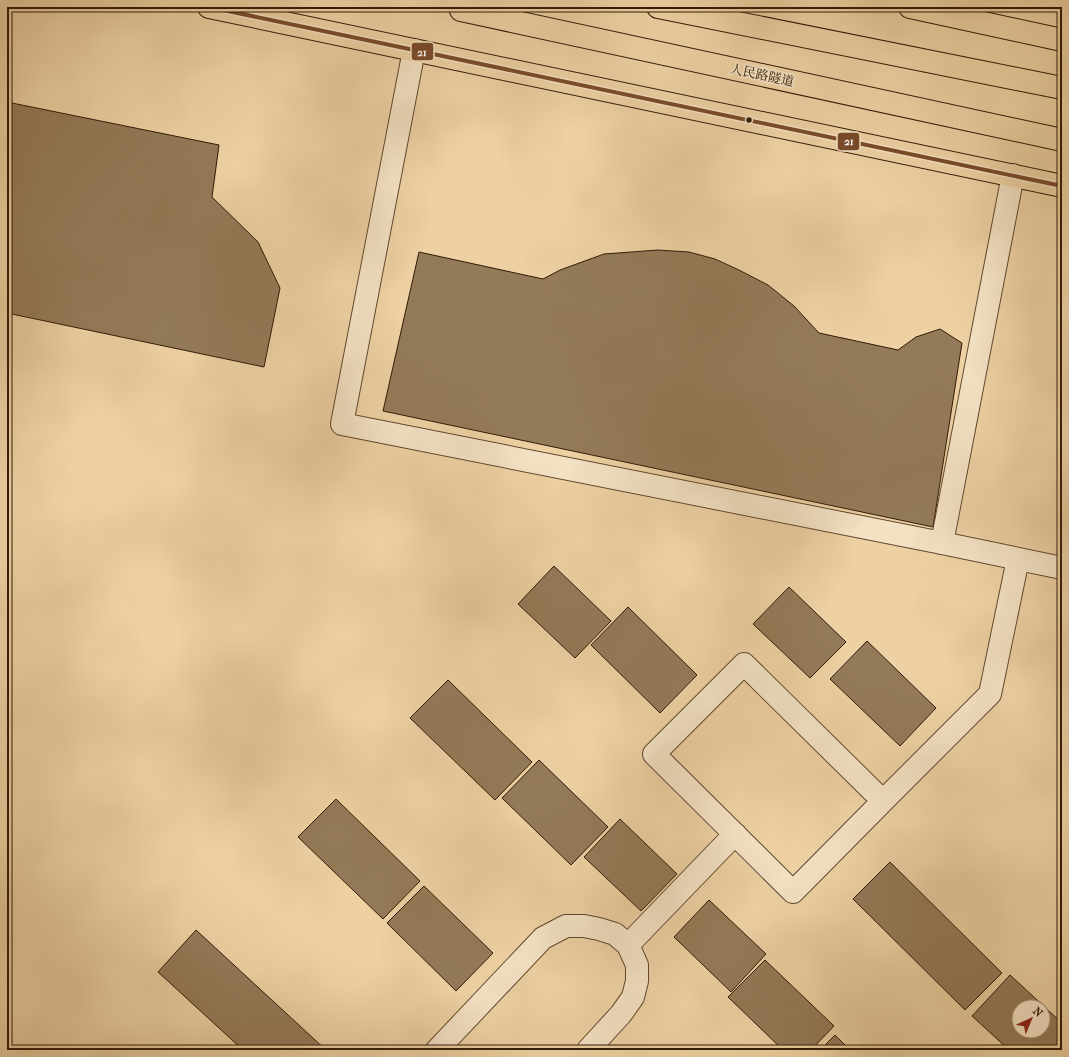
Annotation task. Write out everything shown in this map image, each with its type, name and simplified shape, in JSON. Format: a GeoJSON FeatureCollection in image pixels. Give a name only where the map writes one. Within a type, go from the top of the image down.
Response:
{"type":"FeatureCollection","features":[{"type":"Feature","properties":{"kind":"main road"},"geometry":{"type":"LineString","coordinates":[[209,7],[1062,186]]}},
{"type":"Feature","properties":{"kind":"main road"},"geometry":{"type":"LineString","coordinates":[[658,7],[1062,88]]}},
{"type":"Feature","properties":{"kind":"main road"},"geometry":{"type":"LineString","coordinates":[[910,7],[1062,40]]}},
{"type":"Feature","properties":{"kind":"main road","name":"人民路隧道"},"geometry":{"type":"LineString","coordinates":[[461,10],[1062,140]]}},
{"type":"Feature","properties":{"kind":"street"},"geometry":{"type":"LineString","coordinates":[[414,50],[342,424],[1062,568]]}},
{"type":"Feature","properties":{"kind":"street"},"geometry":{"type":"LineString","coordinates":[[942,543],[1013,176]]}},
{"type":"Feature","properties":{"kind":"street"},"geometry":{"type":"LineString","coordinates":[[882,802],[744,664],[654,754],[793,892],[990,694],[1018,559]]}},
{"type":"Feature","properties":{"kind":"street"},"geometry":{"type":"LineString","coordinates":[[628,945],[735,834]]}},
{"type":"Feature","properties":{"kind":"street"},"geometry":{"type":"LineString","coordinates":[[437,1050],[543,938],[566,926],[584,926],[615,934],[628,945],[637,965],[637,981],[633,998],[621,1014],[588,1050]]}},
{"type":"Feature","properties":{"kind":"building"},"geometry":{"type":"Polygon","coordinates":[[[7,102],[219,145],[212,197],[258,242],[280,288],[264,367],[7,313],[7,102]]]}},
{"type":"Feature","properties":{"kind":"building"},"geometry":{"type":"Polygon","coordinates":[[[658,250],[689,252],[715,259],[739,270],[768,285],[794,306],[819,333],[898,350],[916,337],[940,329],[962,343],[933,527],[383,411],[419,252],[543,279],[560,270],[604,254],[658,250]]]}},
{"type":"Feature","properties":{"kind":"building"},"geometry":{"type":"Polygon","coordinates":[[[554,566],[611,621],[575,658],[518,604],[554,566]]]}},
{"type":"Feature","properties":{"kind":"building"},"geometry":{"type":"Polygon","coordinates":[[[789,587],[846,642],[810,678],[753,624],[789,587]]]}},
{"type":"Feature","properties":{"kind":"building"},"geometry":{"type":"Polygon","coordinates":[[[628,607],[697,675],[660,713],[591,645],[628,607]]]}},
{"type":"Feature","properties":{"kind":"building"},"geometry":{"type":"Polygon","coordinates":[[[867,641],[936,708],[900,746],[830,679],[867,641]]]}},
{"type":"Feature","properties":{"kind":"building"},"geometry":{"type":"Polygon","coordinates":[[[448,680],[532,762],[495,800],[410,718],[448,680]]]}},
{"type":"Feature","properties":{"kind":"building"},"geometry":{"type":"Polygon","coordinates":[[[539,760],[608,827],[571,865],[502,798],[539,760]]]}},
{"type":"Feature","properties":{"kind":"building"},"geometry":{"type":"Polygon","coordinates":[[[336,799],[420,881],[383,919],[298,837],[336,799]]]}},
{"type":"Feature","properties":{"kind":"building"},"geometry":{"type":"Polygon","coordinates":[[[620,819],[677,874],[641,911],[584,857],[620,819]]]}},
{"type":"Feature","properties":{"kind":"building"},"geometry":{"type":"Polygon","coordinates":[[[890,862],[1002,973],[965,1010],[853,899],[890,862]]]}},
{"type":"Feature","properties":{"kind":"building"},"geometry":{"type":"Polygon","coordinates":[[[424,886],[493,953],[456,991],[387,923],[424,886]]]}},
{"type":"Feature","properties":{"kind":"building"},"geometry":{"type":"Polygon","coordinates":[[[709,900],[766,954],[731,992],[674,937],[709,900]]]}},
{"type":"Feature","properties":{"kind":"building"},"geometry":{"type":"Polygon","coordinates":[[[196,930],[326,1050],[243,1050],[158,972],[196,930]]]}},
{"type":"Feature","properties":{"kind":"building"},"geometry":{"type":"Polygon","coordinates":[[[765,960],[834,1026],[811,1050],[783,1050],[728,997],[765,960]]]}},
{"type":"Feature","properties":{"kind":"building"},"geometry":{"type":"Polygon","coordinates":[[[1010,975],[1036,999],[1011,999],[1011,1039],[1051,1039],[1051,1013],[1062,1023],[1062,1050],[1009,1050],[972,1016],[1010,975]]]}},
{"type":"Feature","properties":{"kind":"building"},"geometry":{"type":"Polygon","coordinates":[[[835,1035],[850,1050],[820,1050],[835,1035]]]}},
{"type":"Feature","properties":{"kind":"transit line","name":"21"},"geometry":{"type":"LineString","coordinates":[[209,7],[1062,186]]}}]}
